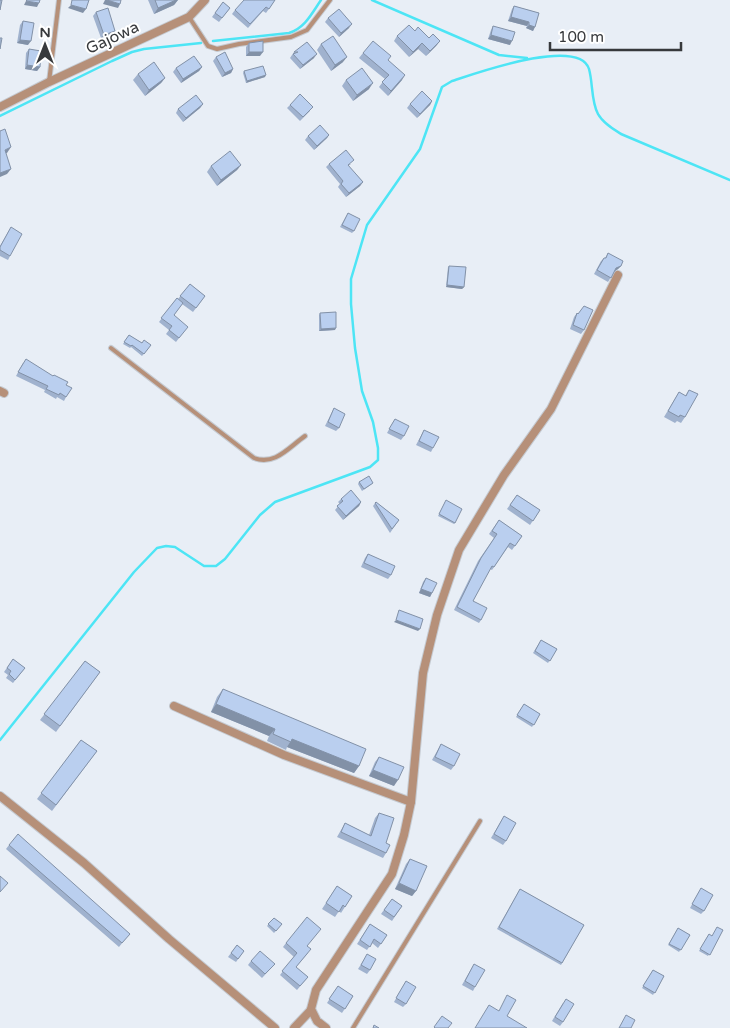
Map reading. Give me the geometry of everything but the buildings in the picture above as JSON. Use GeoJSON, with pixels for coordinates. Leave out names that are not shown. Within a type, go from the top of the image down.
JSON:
{"type":"FeatureCollection","features":[{"type":"Feature","properties":{"kind":"street","name":"Gajowa"},"geometry":{"type":"LineString","coordinates":[[0,107],[49,82],[189,17],[205,0]]}},
{"type":"Feature","properties":{"kind":"street"},"geometry":{"type":"LineString","coordinates":[[294,1028],[311,1010],[316,990],[392,874],[404,835],[411,802],[423,673],[437,615],[459,550],[504,475],[551,409],[618,275]]}},
{"type":"Feature","properties":{"kind":"street"},"geometry":{"type":"LineString","coordinates":[[174,706],[284,755],[411,802]]}},
{"type":"Feature","properties":{"kind":"street"},"geometry":{"type":"LineString","coordinates":[[0,796],[84,863],[168,939],[276,1028]]}},
{"type":"Feature","properties":{"kind":"street"},"geometry":{"type":"LineString","coordinates":[[311,1010],[317,1021],[326,1028]]}},
{"type":"Feature","properties":{"kind":"lane"},"geometry":{"type":"LineString","coordinates":[[49,82],[59,0]]}},
{"type":"Feature","properties":{"kind":"lane"},"geometry":{"type":"LineString","coordinates":[[189,17],[208,46],[217,49],[238,44],[291,37],[307,30],[330,0]]}},
{"type":"Feature","properties":{"kind":"lane"},"geometry":{"type":"LineString","coordinates":[[111,348],[254,458],[263,461],[273,460],[305,436]]}},
{"type":"Feature","properties":{"kind":"lane"},"geometry":{"type":"LineString","coordinates":[[353,1028],[480,821]]}},
{"type":"Feature","properties":{"kind":"waterway"},"geometry":{"type":"LineString","coordinates":[[213,41],[295,31],[304,24],[321,0]]}},
{"type":"Feature","properties":{"kind":"waterway"},"geometry":{"type":"LineString","coordinates":[[372,0],[499,55],[527,58]]}},
{"type":"Feature","properties":{"kind":"waterway"},"geometry":{"type":"LineString","coordinates":[[0,116],[132,52],[201,43]]}},
{"type":"Feature","properties":{"kind":"waterway"},"geometry":{"type":"LineString","coordinates":[[0,740],[134,572],[157,548],[175,547],[204,566],[216,566],[225,559],[260,515],[275,502],[370,467],[378,460],[378,448],[373,422],[362,391],[355,348],[351,279],[367,225],[420,149],[442,87],[464,77],[525,60],[547,56],[566,56],[581,60],[589,69],[596,109],[608,126],[621,134],[730,180]]}}]}
